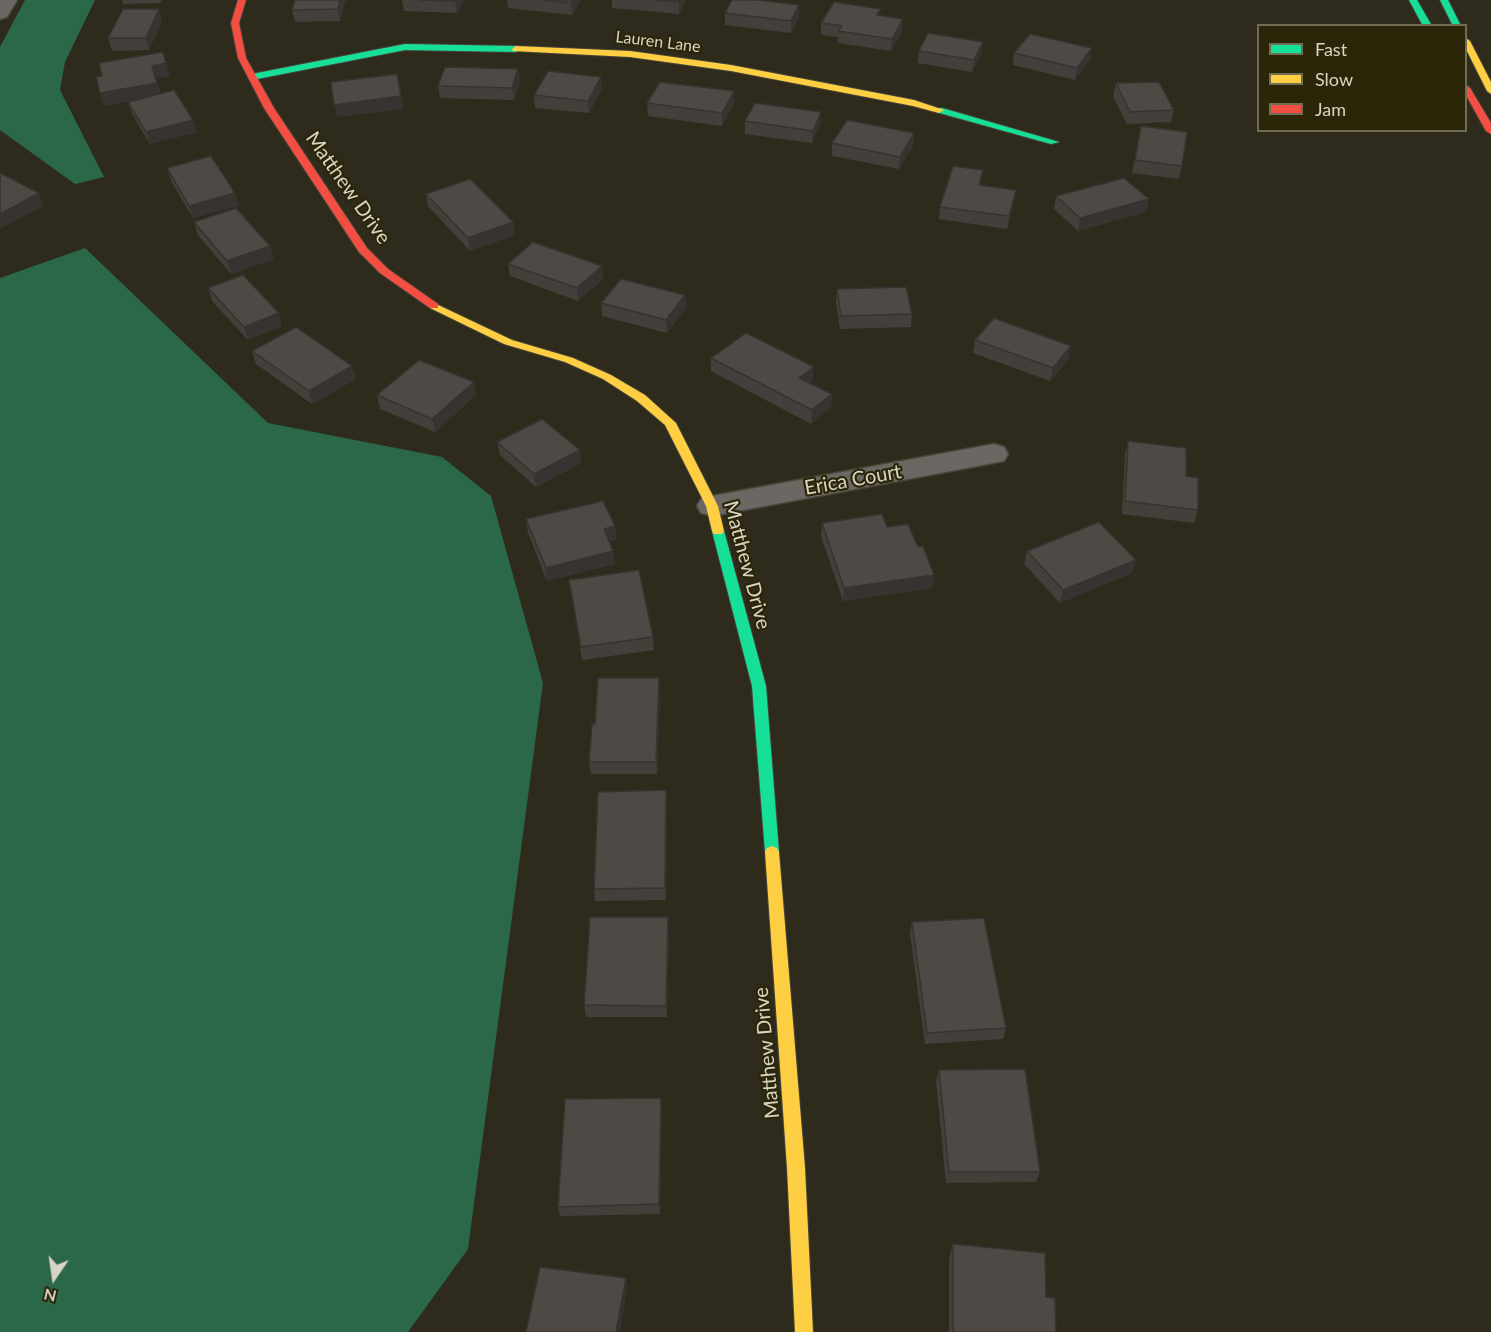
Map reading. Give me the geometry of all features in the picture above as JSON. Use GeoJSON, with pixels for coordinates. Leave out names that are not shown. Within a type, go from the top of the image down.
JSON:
{"type":"FeatureCollection","features":[{"type":"Feature","properties":{"kind":"main road","name":"Matthew Drive"},"geometry":{"type":"LineString","coordinates":[[242,0],[235,23],[242,58],[269,108],[333,203],[347,229],[384,271],[419,297],[471,326],[508,342],[569,360],[607,377],[641,398],[670,423],[712,506],[759,686],[796,1168],[804,1332]]}},
{"type":"Feature","properties":{"kind":"main road"},"geometry":{"type":"LineString","coordinates":[[1413,0],[1427,24]]}},
{"type":"Feature","properties":{"kind":"main road"},"geometry":{"type":"LineString","coordinates":[[1444,0],[1456,24]]}},
{"type":"Feature","properties":{"kind":"main road"},"geometry":{"type":"LineString","coordinates":[[1467,43],[1491,91]]}},
{"type":"Feature","properties":{"kind":"main road","name":"Lauren Lane"},"geometry":{"type":"LineString","coordinates":[[252,77],[405,47],[503,48],[630,54],[730,68],[914,103],[1054,142]]}},
{"type":"Feature","properties":{"kind":"main road"},"geometry":{"type":"LineString","coordinates":[[1467,90],[1491,131]]}},
{"type":"Feature","properties":{"kind":"street"},"geometry":{"type":"LineString","coordinates":[[0,13],[7,0]]}},
{"type":"Feature","properties":{"kind":"street","name":"Erica Court"},"geometry":{"type":"LineString","coordinates":[[712,506],[994,454]]}},
{"type":"Feature","properties":{"kind":"green space"},"geometry":{"type":"Polygon","coordinates":[[[25,0],[95,0],[65,62],[60,90],[104,177],[75,184],[0,130],[0,47],[25,0]]]}},
{"type":"Feature","properties":{"kind":"green space"},"geometry":{"type":"Polygon","coordinates":[[[85,248],[268,423],[442,457],[491,496],[543,683],[468,1249],[408,1332],[0,1332],[0,278],[85,248]]]}},
{"type":"Feature","properties":{"kind":"building"},"geometry":{"type":"Polygon","coordinates":[[[295,0],[340,0],[338,9],[292,10],[295,0]]]}},
{"type":"Feature","properties":{"kind":"building"},"geometry":{"type":"Polygon","coordinates":[[[544,0],[573,0],[571,3],[544,0]]]}},
{"type":"Feature","properties":{"kind":"building"},"geometry":{"type":"Polygon","coordinates":[[[655,0],[680,0],[679,2],[655,0]]]}},
{"type":"Feature","properties":{"kind":"building"},"geometry":{"type":"Polygon","coordinates":[[[732,0],[758,0],[799,5],[791,21],[725,13],[732,0]]]}},
{"type":"Feature","properties":{"kind":"building"},"geometry":{"type":"Polygon","coordinates":[[[834,2],[881,9],[877,15],[903,19],[892,39],[838,31],[842,26],[821,23],[834,2]]]}},
{"type":"Feature","properties":{"kind":"building"},"geometry":{"type":"Polygon","coordinates":[[[123,9],[159,9],[146,38],[108,38],[123,9]]]}},
{"type":"Feature","properties":{"kind":"building"},"geometry":{"type":"Polygon","coordinates":[[[928,33],[983,42],[974,60],[919,51],[928,33]]]}},
{"type":"Feature","properties":{"kind":"building"},"geometry":{"type":"Polygon","coordinates":[[[1030,34],[1092,48],[1077,68],[1014,53],[1030,34]]]}},
{"type":"Feature","properties":{"kind":"building"},"geometry":{"type":"Polygon","coordinates":[[[163,52],[166,63],[152,66],[157,83],[100,93],[96,77],[102,76],[99,63],[163,52]]]}},
{"type":"Feature","properties":{"kind":"building"},"geometry":{"type":"Polygon","coordinates":[[[445,67],[518,69],[512,88],[438,86],[445,67]]]}},
{"type":"Feature","properties":{"kind":"building"},"geometry":{"type":"Polygon","coordinates":[[[548,71],[601,77],[588,101],[534,95],[548,71]]]}},
{"type":"Feature","properties":{"kind":"building"},"geometry":{"type":"Polygon","coordinates":[[[397,74],[401,96],[334,105],[331,82],[397,74]]]}},
{"type":"Feature","properties":{"kind":"building"},"geometry":{"type":"Polygon","coordinates":[[[660,82],[734,91],[722,113],[647,103],[660,82]]]}},
{"type":"Feature","properties":{"kind":"building"},"geometry":{"type":"Polygon","coordinates":[[[1159,82],[1174,110],[1130,112],[1116,83],[1159,82]]]}},
{"type":"Feature","properties":{"kind":"building"},"geometry":{"type":"Polygon","coordinates":[[[174,90],[193,120],[146,132],[128,102],[174,90]]]}},
{"type":"Feature","properties":{"kind":"building"},"geometry":{"type":"Polygon","coordinates":[[[755,103],[821,112],[813,131],[745,121],[755,103]]]}},
{"type":"Feature","properties":{"kind":"building"},"geometry":{"type":"Polygon","coordinates":[[[847,120],[914,133],[900,157],[832,143],[847,120]]]}},
{"type":"Feature","properties":{"kind":"building"},"geometry":{"type":"Polygon","coordinates":[[[1141,126],[1187,132],[1182,166],[1135,160],[1141,126]]]}},
{"type":"Feature","properties":{"kind":"building"},"geometry":{"type":"Polygon","coordinates":[[[211,156],[235,193],[189,206],[167,168],[211,156]]]}},
{"type":"Feature","properties":{"kind":"building"},"geometry":{"type":"Polygon","coordinates":[[[953,166],[983,170],[979,185],[1016,190],[1009,216],[940,207],[953,166]]]}},
{"type":"Feature","properties":{"kind":"building"},"geometry":{"type":"Polygon","coordinates":[[[0,173],[39,193],[0,214],[0,173]]]}},
{"type":"Feature","properties":{"kind":"building"},"geometry":{"type":"Polygon","coordinates":[[[1124,178],[1149,199],[1080,218],[1056,196],[1124,178]]]}},
{"type":"Feature","properties":{"kind":"building"},"geometry":{"type":"Polygon","coordinates":[[[470,179],[513,222],[468,238],[426,194],[470,179]]]}},
{"type":"Feature","properties":{"kind":"building"},"geometry":{"type":"Polygon","coordinates":[[[236,208],[270,246],[227,261],[194,222],[236,208]]]}},
{"type":"Feature","properties":{"kind":"building"},"geometry":{"type":"Polygon","coordinates":[[[533,242],[602,266],[577,288],[508,264],[533,242]]]}},
{"type":"Feature","properties":{"kind":"building"},"geometry":{"type":"Polygon","coordinates":[[[243,275],[279,313],[244,327],[208,288],[243,275]]]}},
{"type":"Feature","properties":{"kind":"building"},"geometry":{"type":"Polygon","coordinates":[[[621,279],[685,295],[666,320],[601,303],[621,279]]]}},
{"type":"Feature","properties":{"kind":"building"},"geometry":{"type":"Polygon","coordinates":[[[906,287],[912,314],[841,316],[837,289],[906,287]]]}},
{"type":"Feature","properties":{"kind":"building"},"geometry":{"type":"Polygon","coordinates":[[[994,318],[1071,346],[1053,368],[975,340],[994,318]]]}},
{"type":"Feature","properties":{"kind":"building"},"geometry":{"type":"Polygon","coordinates":[[[296,327],[352,366],[309,391],[252,351],[296,327]]]}},
{"type":"Feature","properties":{"kind":"building"},"geometry":{"type":"Polygon","coordinates":[[[746,333],[814,367],[799,378],[832,394],[812,410],[711,358],[746,333]]]}},
{"type":"Feature","properties":{"kind":"building"},"geometry":{"type":"Polygon","coordinates":[[[419,360],[474,382],[432,419],[377,395],[419,360]]]}},
{"type":"Feature","properties":{"kind":"building"},"geometry":{"type":"Polygon","coordinates":[[[542,419],[580,450],[534,474],[497,442],[542,419]]]}},
{"type":"Feature","properties":{"kind":"building"},"geometry":{"type":"Polygon","coordinates":[[[1128,441],[1186,448],[1186,476],[1198,478],[1198,510],[1125,501],[1128,441]]]}},
{"type":"Feature","properties":{"kind":"building"},"geometry":{"type":"Polygon","coordinates":[[[603,501],[615,526],[604,529],[613,551],[546,568],[526,519],[603,501]]]}},
{"type":"Feature","properties":{"kind":"building"},"geometry":{"type":"Polygon","coordinates":[[[882,514],[887,527],[908,524],[918,547],[923,546],[934,575],[844,588],[822,523],[882,514]]]}},
{"type":"Feature","properties":{"kind":"building"},"geometry":{"type":"Polygon","coordinates":[[[1099,522],[1136,560],[1063,590],[1027,551],[1099,522]]]}},
{"type":"Feature","properties":{"kind":"building"},"geometry":{"type":"Polygon","coordinates":[[[639,570],[653,637],[581,647],[569,580],[639,570]]]}},
{"type":"Feature","properties":{"kind":"building"},"geometry":{"type":"Polygon","coordinates":[[[598,678],[659,678],[656,762],[589,762],[592,724],[595,724],[598,678]]]}},
{"type":"Feature","properties":{"kind":"building"},"geometry":{"type":"Polygon","coordinates":[[[666,790],[665,888],[594,889],[598,792],[666,790]]]}},
{"type":"Feature","properties":{"kind":"building"},"geometry":{"type":"Polygon","coordinates":[[[590,917],[668,917],[666,1006],[584,1005],[590,917]]]}},
{"type":"Feature","properties":{"kind":"building"},"geometry":{"type":"Polygon","coordinates":[[[984,918],[1006,1028],[927,1033],[912,922],[984,918]]]}},
{"type":"Feature","properties":{"kind":"building"},"geometry":{"type":"Polygon","coordinates":[[[1025,1069],[1040,1172],[949,1172],[939,1070],[1025,1069]]]}},
{"type":"Feature","properties":{"kind":"building"},"geometry":{"type":"Polygon","coordinates":[[[661,1098],[659,1204],[558,1207],[565,1099],[661,1098]]]}},
{"type":"Feature","properties":{"kind":"building"},"geometry":{"type":"Polygon","coordinates":[[[953,1244],[1045,1253],[1046,1297],[1055,1298],[1056,1332],[953,1332],[953,1244]]]}},
{"type":"Feature","properties":{"kind":"building"},"geometry":{"type":"Polygon","coordinates":[[[540,1267],[626,1278],[616,1332],[526,1332],[540,1267]]]}},
{"type":"Feature","properties":{"kind":"traffic: fast"},"geometry":{"type":"LineString","coordinates":[[1413,0],[1427,24]]}},
{"type":"Feature","properties":{"kind":"traffic: fast"},"geometry":{"type":"LineString","coordinates":[[1444,0],[1456,24]]}},
{"type":"Feature","properties":{"kind":"traffic: fast"},"geometry":{"type":"LineString","coordinates":[[252,77],[405,47],[516,49]]}},
{"type":"Feature","properties":{"kind":"traffic: fast"},"geometry":{"type":"LineString","coordinates":[[939,110],[1054,142]]}},
{"type":"Feature","properties":{"kind":"traffic: fast"},"geometry":{"type":"LineString","coordinates":[[718,531],[759,686],[772,852]]}},
{"type":"Feature","properties":{"kind":"traffic: slow"},"geometry":{"type":"LineString","coordinates":[[1467,43],[1491,91]]}},
{"type":"Feature","properties":{"kind":"traffic: slow"},"geometry":{"type":"LineString","coordinates":[[516,49],[630,54],[731,68],[914,103],[939,110]]}},
{"type":"Feature","properties":{"kind":"traffic: slow"},"geometry":{"type":"LineString","coordinates":[[434,306],[508,342],[569,360],[607,377],[641,398],[670,423],[712,506],[718,531]]}},
{"type":"Feature","properties":{"kind":"traffic: slow"},"geometry":{"type":"LineString","coordinates":[[772,852],[796,1168],[804,1332]]}},
{"type":"Feature","properties":{"kind":"traffic: jam"},"geometry":{"type":"LineString","coordinates":[[242,0],[235,23],[242,58],[269,108],[363,250],[384,271],[434,306]]}},
{"type":"Feature","properties":{"kind":"traffic: jam"},"geometry":{"type":"LineString","coordinates":[[1467,90],[1491,131]]}}]}
